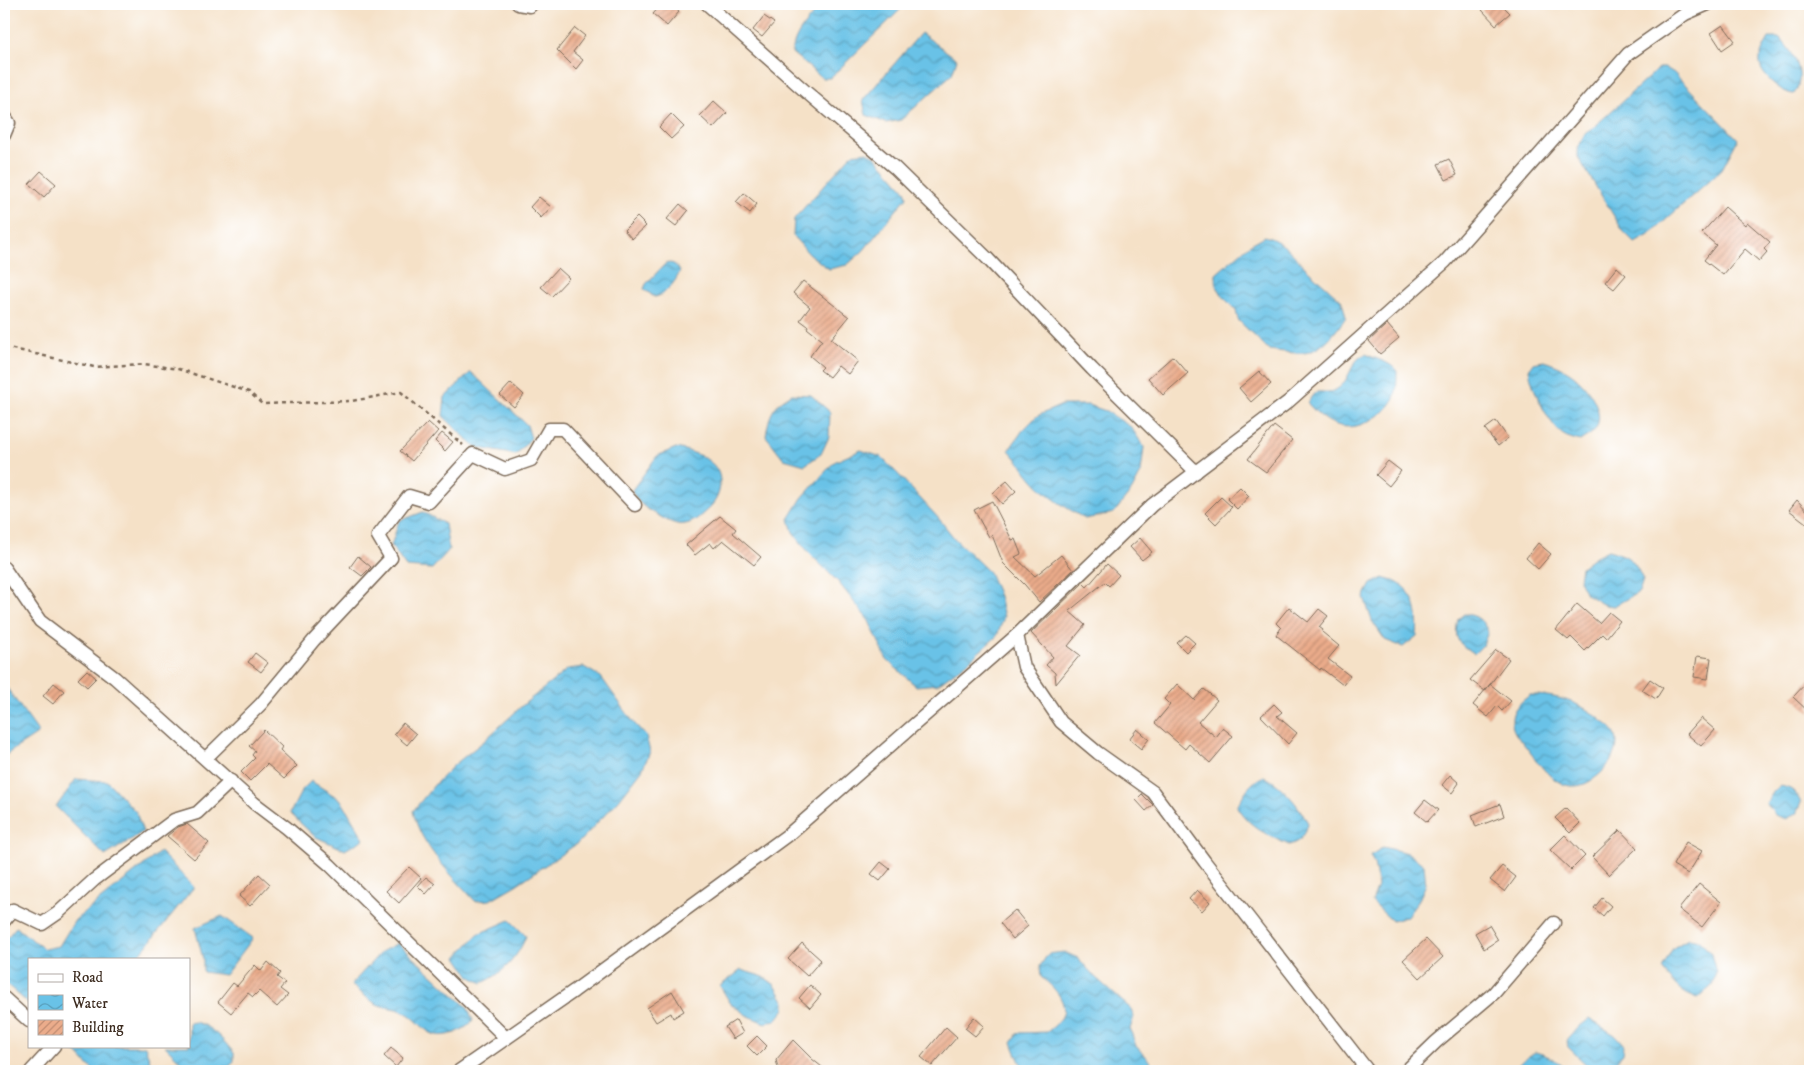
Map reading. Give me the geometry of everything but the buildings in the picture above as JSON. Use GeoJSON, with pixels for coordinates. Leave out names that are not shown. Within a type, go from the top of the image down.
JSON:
{"type":"FeatureCollection","features":[{"type":"Feature","properties":{"kind":"street"},"geometry":{"type":"LineString","coordinates":[[518,4],[530,6],[532,4]]}},
{"type":"Feature","properties":{"kind":"street"},"geometry":{"type":"LineString","coordinates":[[707,4],[895,168],[1196,472]]}},
{"type":"Feature","properties":{"kind":"street"},"geometry":{"type":"LineString","coordinates":[[459,1071],[574,991],[789,834],[1017,635],[1152,505],[1288,402],[1445,262],[1628,54],[1685,14],[1708,4]]}},
{"type":"Feature","properties":{"kind":"street"},"geometry":{"type":"LineString","coordinates":[[4,115],[9,123],[4,135]]}},
{"type":"Feature","properties":{"kind":"street"},"geometry":{"type":"LineString","coordinates":[[206,758],[261,704],[314,640],[390,558],[378,536],[409,496],[429,502],[472,454],[505,469],[531,460],[548,429],[563,430],[635,504]]}},
{"type":"Feature","properties":{"kind":"street"},"geometry":{"type":"LineString","coordinates":[[4,568],[40,621],[115,678],[254,803],[330,865],[506,1038]]}},
{"type":"Feature","properties":{"kind":"street"},"geometry":{"type":"LineString","coordinates":[[1017,635],[1024,667],[1061,722],[1098,753],[1153,792],[1204,862],[1368,1071]]}},
{"type":"Feature","properties":{"kind":"street"},"geometry":{"type":"LineString","coordinates":[[4,922],[13,910],[42,924],[58,913],[94,880],[167,825],[174,820],[197,813],[231,781]]}},
{"type":"Feature","properties":{"kind":"street"},"geometry":{"type":"LineString","coordinates":[[1406,1071],[1436,1042],[1494,994],[1554,923]]}},
{"type":"Feature","properties":{"kind":"street"},"geometry":{"type":"LineString","coordinates":[[4,998],[28,1020]]}},
{"type":"Feature","properties":{"kind":"street"},"geometry":{"type":"LineString","coordinates":[[31,1071],[52,1048]]}},
{"type":"Feature","properties":{"kind":"path"},"geometry":{"type":"LineString","coordinates":[[4,347],[94,366],[144,364],[178,369],[250,392],[262,404],[352,401],[401,392],[472,454]]}},
{"type":"Feature","properties":{"kind":"water"},"geometry":{"type":"Polygon","coordinates":[[[752,4],[773,4],[763,14],[752,4]]]}},
{"type":"Feature","properties":{"kind":"water"},"geometry":{"type":"Polygon","coordinates":[[[823,4],[904,4],[830,78],[822,78],[792,53],[799,32],[823,4]]]}},
{"type":"Feature","properties":{"kind":"water"},"geometry":{"type":"Polygon","coordinates":[[[921,33],[957,59],[952,74],[901,120],[886,123],[866,115],[863,100],[921,33]]]}},
{"type":"Feature","properties":{"kind":"water"},"geometry":{"type":"Polygon","coordinates":[[[1769,38],[1780,38],[1794,57],[1799,72],[1799,79],[1798,87],[1794,94],[1774,84],[1761,68],[1760,56],[1769,38]]]}},
{"type":"Feature","properties":{"kind":"water"},"geometry":{"type":"Polygon","coordinates":[[[1659,68],[1666,68],[1674,73],[1738,139],[1722,169],[1649,235],[1635,243],[1623,231],[1578,157],[1578,146],[1585,135],[1659,68]]]}},
{"type":"Feature","properties":{"kind":"water"},"geometry":{"type":"Polygon","coordinates":[[[867,152],[874,155],[905,190],[907,197],[863,251],[847,265],[829,269],[809,254],[793,236],[794,219],[852,154],[867,152]]]}},
{"type":"Feature","properties":{"kind":"water"},"geometry":{"type":"Polygon","coordinates":[[[1265,236],[1273,239],[1290,251],[1342,301],[1346,317],[1335,332],[1315,350],[1295,353],[1269,350],[1238,320],[1236,310],[1225,299],[1216,285],[1216,274],[1249,245],[1265,236]]]}},
{"type":"Feature","properties":{"kind":"water"},"geometry":{"type":"Polygon","coordinates":[[[665,264],[674,264],[680,271],[666,291],[654,297],[644,289],[646,284],[665,264]]]}},
{"type":"Feature","properties":{"kind":"water"},"geometry":{"type":"Polygon","coordinates":[[[1366,354],[1387,363],[1397,371],[1396,390],[1393,401],[1383,412],[1366,423],[1348,427],[1332,423],[1308,404],[1316,393],[1329,392],[1339,388],[1356,361],[1366,354]]]}},
{"type":"Feature","properties":{"kind":"water"},"geometry":{"type":"Polygon","coordinates":[[[1544,361],[1569,372],[1582,383],[1593,399],[1599,416],[1598,425],[1593,432],[1580,441],[1564,435],[1557,429],[1551,422],[1537,395],[1529,369],[1533,363],[1544,361]]]}},
{"type":"Feature","properties":{"kind":"water"},"geometry":{"type":"Polygon","coordinates":[[[471,372],[527,425],[531,438],[516,455],[475,447],[443,416],[445,397],[471,372]]]}},
{"type":"Feature","properties":{"kind":"water"},"geometry":{"type":"Polygon","coordinates":[[[792,394],[811,395],[830,412],[829,437],[821,454],[805,465],[784,459],[766,436],[776,407],[792,394]]]}},
{"type":"Feature","properties":{"kind":"water"},"geometry":{"type":"Polygon","coordinates":[[[1062,405],[1088,405],[1106,411],[1131,427],[1144,447],[1141,473],[1132,490],[1114,513],[1085,519],[1045,492],[1009,450],[1023,430],[1037,416],[1062,405]]]}},
{"type":"Feature","properties":{"kind":"water"},"geometry":{"type":"Polygon","coordinates":[[[676,448],[705,458],[716,468],[720,483],[718,495],[710,507],[697,519],[685,524],[677,524],[662,518],[641,504],[632,490],[657,456],[676,448]]]}},
{"type":"Feature","properties":{"kind":"water"},"geometry":{"type":"Polygon","coordinates":[[[861,450],[881,457],[898,474],[955,539],[989,572],[999,596],[1004,617],[997,636],[969,661],[938,684],[916,686],[887,660],[869,621],[839,583],[809,553],[793,532],[789,519],[802,498],[834,462],[861,450]]]}},
{"type":"Feature","properties":{"kind":"water"},"geometry":{"type":"Polygon","coordinates":[[[423,512],[445,524],[449,550],[432,569],[406,567],[391,546],[399,521],[423,512]]]}},
{"type":"Feature","properties":{"kind":"water"},"geometry":{"type":"Polygon","coordinates":[[[1608,550],[1621,554],[1634,563],[1643,580],[1639,592],[1614,606],[1604,605],[1586,594],[1579,580],[1581,567],[1594,557],[1608,550]]]}},
{"type":"Feature","properties":{"kind":"water"},"geometry":{"type":"Polygon","coordinates":[[[1383,578],[1396,582],[1404,588],[1409,593],[1415,606],[1418,621],[1417,636],[1403,647],[1385,640],[1372,621],[1364,597],[1371,584],[1383,578]]]}},
{"type":"Feature","properties":{"kind":"water"},"geometry":{"type":"Polygon","coordinates":[[[1464,614],[1479,619],[1488,632],[1483,645],[1474,654],[1460,643],[1456,632],[1458,619],[1464,614]]]}},
{"type":"Feature","properties":{"kind":"water"},"geometry":{"type":"Polygon","coordinates":[[[584,667],[601,677],[634,723],[646,736],[650,752],[642,770],[619,800],[578,843],[516,885],[490,900],[475,901],[430,848],[422,836],[413,811],[435,784],[454,765],[484,741],[524,704],[568,669],[584,667]]]}},
{"type":"Feature","properties":{"kind":"water"},"geometry":{"type":"Polygon","coordinates":[[[4,684],[39,733],[4,756],[4,684]]]}},
{"type":"Feature","properties":{"kind":"water"},"geometry":{"type":"Polygon","coordinates":[[[1530,695],[1549,696],[1576,704],[1612,728],[1617,743],[1615,754],[1602,772],[1579,786],[1569,786],[1559,782],[1542,768],[1517,736],[1512,726],[1513,713],[1520,703],[1530,695]]]}},
{"type":"Feature","properties":{"kind":"water"},"geometry":{"type":"Polygon","coordinates":[[[1264,776],[1289,796],[1300,809],[1308,823],[1302,837],[1289,845],[1253,825],[1237,807],[1254,782],[1264,776]]]}},
{"type":"Feature","properties":{"kind":"water"},"geometry":{"type":"Polygon","coordinates":[[[76,779],[107,781],[136,812],[143,832],[105,856],[56,807],[76,779]]]}},
{"type":"Feature","properties":{"kind":"water"},"geometry":{"type":"Polygon","coordinates":[[[311,781],[341,800],[364,839],[345,850],[314,836],[290,813],[302,790],[311,781]]]}},
{"type":"Feature","properties":{"kind":"water"},"geometry":{"type":"Polygon","coordinates":[[[1780,786],[1793,791],[1801,803],[1796,814],[1786,819],[1775,815],[1766,803],[1780,786]]]}},
{"type":"Feature","properties":{"kind":"water"},"geometry":{"type":"Polygon","coordinates":[[[1383,847],[1408,853],[1424,865],[1426,884],[1418,902],[1406,917],[1392,921],[1372,902],[1378,886],[1374,863],[1370,856],[1383,847]]]}},
{"type":"Feature","properties":{"kind":"water"},"geometry":{"type":"Polygon","coordinates":[[[160,852],[194,887],[137,958],[28,958],[28,1003],[4,982],[4,941],[16,927],[44,949],[59,946],[75,920],[160,852]]]}},
{"type":"Feature","properties":{"kind":"water"},"geometry":{"type":"Polygon","coordinates":[[[222,916],[253,938],[225,975],[203,972],[203,959],[195,928],[222,916]]]}},
{"type":"Feature","properties":{"kind":"water"},"geometry":{"type":"Polygon","coordinates":[[[510,920],[526,936],[523,943],[514,958],[503,970],[482,983],[470,976],[457,957],[478,934],[510,920]]]}},
{"type":"Feature","properties":{"kind":"water"},"geometry":{"type":"Polygon","coordinates":[[[1688,939],[1700,941],[1711,954],[1716,972],[1712,986],[1698,998],[1682,991],[1662,969],[1673,948],[1688,939]]]}},
{"type":"Feature","properties":{"kind":"water"},"geometry":{"type":"Polygon","coordinates":[[[398,943],[467,1007],[473,1020],[467,1026],[455,1033],[445,1035],[430,1033],[409,1015],[375,1003],[351,985],[381,952],[398,943]]]}},
{"type":"Feature","properties":{"kind":"water"},"geometry":{"type":"Polygon","coordinates":[[[1064,952],[1078,958],[1095,977],[1131,1009],[1134,1017],[1130,1029],[1136,1046],[1152,1064],[1153,1071],[1026,1071],[1012,1042],[1018,1033],[1047,1032],[1062,1017],[1063,1003],[1053,988],[1041,977],[1040,966],[1048,954],[1064,952]]]}},
{"type":"Feature","properties":{"kind":"water"},"geometry":{"type":"Polygon","coordinates":[[[741,970],[764,977],[775,985],[785,1002],[785,1009],[776,1020],[765,1023],[748,1016],[731,1004],[720,986],[741,970]]]}},
{"type":"Feature","properties":{"kind":"water"},"geometry":{"type":"Polygon","coordinates":[[[1589,1019],[1615,1035],[1624,1045],[1623,1054],[1607,1071],[1593,1071],[1568,1047],[1567,1041],[1589,1019]]]}},
{"type":"Feature","properties":{"kind":"water"},"geometry":{"type":"Polygon","coordinates":[[[195,1022],[212,1030],[234,1053],[234,1061],[225,1071],[191,1071],[167,1048],[190,1048],[190,1023],[195,1022]]]}},
{"type":"Feature","properties":{"kind":"water"},"geometry":{"type":"Polygon","coordinates":[[[72,1048],[146,1048],[151,1064],[140,1071],[94,1071],[72,1048]]]}},
{"type":"Feature","properties":{"kind":"water"},"geometry":{"type":"Polygon","coordinates":[[[1535,1052],[1553,1059],[1567,1071],[1512,1071],[1535,1052]]]}}]}
